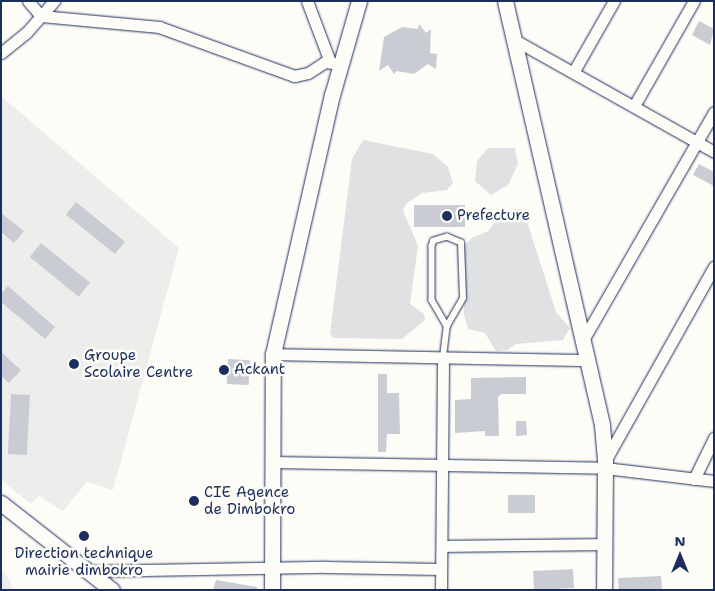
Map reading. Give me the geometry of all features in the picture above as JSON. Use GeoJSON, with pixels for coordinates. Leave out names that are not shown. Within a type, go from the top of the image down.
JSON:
{"type":"FeatureCollection","features":[{"type":"Feature","properties":{"kind":"main road"},"geometry":{"type":"LineString","coordinates":[[272,590],[273,354],[335,63],[359,1]]}},
{"type":"Feature","properties":{"kind":"main road"},"geometry":{"type":"LineString","coordinates":[[505,1],[602,426],[605,465],[604,590]]}},
{"type":"Feature","properties":{"kind":"main road"},"geometry":{"type":"LineString","coordinates":[[1,504],[112,590]]}},
{"type":"Feature","properties":{"kind":"street"},"geometry":{"type":"LineString","coordinates":[[28,1],[41,16],[159,27],[294,76],[335,63],[307,1]]}},
{"type":"Feature","properties":{"kind":"street"},"geometry":{"type":"LineString","coordinates":[[1,53],[41,16],[54,1]]}},
{"type":"Feature","properties":{"kind":"street"},"geometry":{"type":"LineString","coordinates":[[574,71],[614,1]]}},
{"type":"Feature","properties":{"kind":"street"},"geometry":{"type":"LineString","coordinates":[[634,106],[694,1]]}},
{"type":"Feature","properties":{"kind":"street"},"geometry":{"type":"LineString","coordinates":[[513,39],[574,71],[714,152]]}},
{"type":"Feature","properties":{"kind":"street"},"geometry":{"type":"LineString","coordinates":[[583,340],[714,112]]}},
{"type":"Feature","properties":{"kind":"street"},"geometry":{"type":"LineString","coordinates":[[605,465],[714,267]]}},
{"type":"Feature","properties":{"kind":"street"},"geometry":{"type":"LineString","coordinates":[[273,354],[587,360]]}},
{"type":"Feature","properties":{"kind":"street"},"geometry":{"type":"LineString","coordinates":[[441,590],[443,546],[443,358]]}},
{"type":"Feature","properties":{"kind":"street"},"geometry":{"type":"LineString","coordinates":[[694,479],[714,438]]}},
{"type":"Feature","properties":{"kind":"street"},"geometry":{"type":"LineString","coordinates":[[272,462],[605,465],[714,481]]}},
{"type":"Feature","properties":{"kind":"street"},"geometry":{"type":"LineString","coordinates":[[443,546],[604,544]]}},
{"type":"Feature","properties":{"kind":"street"},"geometry":{"type":"LineString","coordinates":[[89,572],[273,568],[441,569]]}},
{"type":"Feature","properties":{"kind":"lane"},"geometry":{"type":"LineString","coordinates":[[443,358],[447,326],[463,298],[461,243],[459,239],[447,237],[434,241],[432,246],[432,300],[447,326]]}},
{"type":"Feature","properties":{"kind":"shaded area","name":"Groupe Scolaire Centre"},"geometry":{"type":"Polygon","coordinates":[[[1,96],[179,248],[113,490],[87,482],[63,511],[39,496],[31,504],[1,480],[1,96]]]}},
{"type":"Feature","properties":{"kind":"shaded area"},"geometry":{"type":"Polygon","coordinates":[[[363,140],[433,154],[448,167],[453,183],[447,190],[422,193],[406,204],[403,210],[418,246],[410,304],[424,314],[425,320],[402,339],[333,338],[330,333],[352,159],[363,140]]]}},
{"type":"Feature","properties":{"kind":"shaded area"},"geometry":{"type":"Polygon","coordinates":[[[488,148],[515,148],[518,164],[508,185],[491,195],[475,181],[477,161],[488,148]]]}},
{"type":"Feature","properties":{"kind":"shaded area"},"geometry":{"type":"Polygon","coordinates":[[[514,209],[523,209],[556,312],[570,328],[563,340],[516,344],[507,350],[496,351],[485,333],[468,329],[464,315],[464,246],[472,238],[488,231],[500,215],[514,209]]]}},
{"type":"Feature","properties":{"kind":"shaded area"},"geometry":{"type":"Polygon","coordinates":[[[1,569],[7,576],[14,590],[1,590],[1,569]]]}},
{"type":"Feature","properties":{"kind":"building"},"geometry":{"type":"Polygon","coordinates":[[[699,21],[714,29],[710,45],[692,35],[699,21]]]}},
{"type":"Feature","properties":{"kind":"building"},"geometry":{"type":"Polygon","coordinates":[[[419,24],[426,33],[431,29],[430,53],[437,54],[436,69],[428,64],[414,74],[397,71],[394,74],[388,65],[379,71],[384,37],[402,27],[418,29],[419,24]]]}},
{"type":"Feature","properties":{"kind":"building"},"geometry":{"type":"Polygon","coordinates":[[[699,164],[714,172],[714,186],[693,175],[699,164]]]}},
{"type":"Feature","properties":{"kind":"building"},"geometry":{"type":"Polygon","coordinates":[[[76,202],[125,242],[115,254],[66,214],[76,202]]]}},
{"type":"Feature","properties":{"kind":"building"},"geometry":{"type":"Polygon","coordinates":[[[414,205],[465,205],[465,227],[414,227],[414,205]]]}},
{"type":"Feature","properties":{"kind":"building"},"geometry":{"type":"Polygon","coordinates":[[[1,213],[24,231],[14,243],[1,232],[1,213]]]}},
{"type":"Feature","properties":{"kind":"building"},"geometry":{"type":"Polygon","coordinates":[[[41,243],[90,283],[79,297],[30,257],[41,243]]]}},
{"type":"Feature","properties":{"kind":"building"},"geometry":{"type":"Polygon","coordinates":[[[8,286],[55,327],[45,339],[1,302],[1,294],[8,286]]]}},
{"type":"Feature","properties":{"kind":"building"},"geometry":{"type":"Polygon","coordinates":[[[1,352],[21,370],[9,383],[1,376],[1,352]]]}},
{"type":"Feature","properties":{"kind":"building"},"geometry":{"type":"Polygon","coordinates":[[[228,359],[250,360],[249,385],[227,384],[228,359]]]}},
{"type":"Feature","properties":{"kind":"building"},"geometry":{"type":"Polygon","coordinates":[[[378,374],[387,374],[387,393],[399,393],[400,434],[387,434],[386,452],[378,452],[378,374]]]}},
{"type":"Feature","properties":{"kind":"building"},"geometry":{"type":"Polygon","coordinates":[[[526,377],[526,394],[501,394],[498,397],[499,436],[485,436],[485,431],[455,433],[455,400],[471,399],[471,378],[526,377]]]}},
{"type":"Feature","properties":{"kind":"building"},"geometry":{"type":"Polygon","coordinates":[[[11,394],[30,395],[27,455],[8,454],[11,394]]]}},
{"type":"Feature","properties":{"kind":"building"},"geometry":{"type":"Polygon","coordinates":[[[516,421],[526,421],[527,435],[516,436],[516,421]]]}},
{"type":"Feature","properties":{"kind":"building"},"geometry":{"type":"Polygon","coordinates":[[[508,495],[535,495],[535,513],[508,513],[508,495]]]}},
{"type":"Feature","properties":{"kind":"building"},"geometry":{"type":"Polygon","coordinates":[[[573,569],[574,588],[534,590],[533,571],[573,569]]]}},
{"type":"Feature","properties":{"kind":"building"},"geometry":{"type":"Polygon","coordinates":[[[661,576],[662,590],[619,590],[618,578],[661,576]]]}},
{"type":"Feature","properties":{"kind":"building"},"geometry":{"type":"Polygon","coordinates":[[[216,580],[257,587],[257,590],[213,590],[216,580]]]}},
{"type":"Feature","properties":{"kind":"place","name":"Prefecture"},"geometry":{"type":"Point","coordinates":[447,216]}},
{"type":"Feature","properties":{"kind":"place","name":"Groupe Scolaire Centre"},"geometry":{"type":"Point","coordinates":[74,364]}},
{"type":"Feature","properties":{"kind":"place","name":"Ackant"},"geometry":{"type":"Point","coordinates":[224,370]}},
{"type":"Feature","properties":{"kind":"place","name":"CIE Agence de Dimbokro"},"geometry":{"type":"Point","coordinates":[194,501]}},
{"type":"Feature","properties":{"kind":"place","name":"Direction technique mairie dimbokro"},"geometry":{"type":"Point","coordinates":[84,536]}}]}
